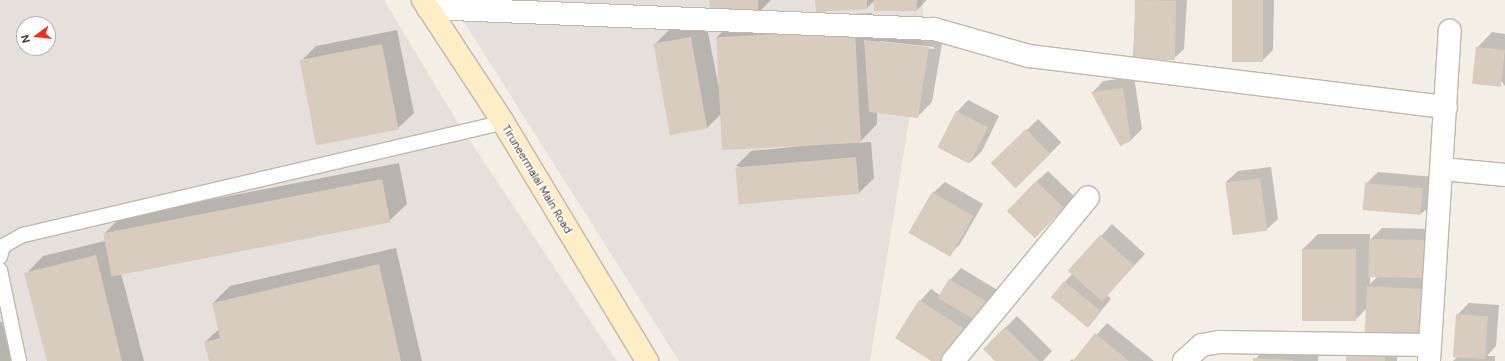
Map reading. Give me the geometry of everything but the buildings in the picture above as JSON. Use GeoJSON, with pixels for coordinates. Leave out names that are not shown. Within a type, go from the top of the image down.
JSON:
{"type":"FeatureCollection","features":[{"type":"Feature","properties":{"kind":"main road","name":"Tiruneermalai Main Road"},"geometry":{"type":"LineString","coordinates":[[426,4],[503,122],[647,361]]}},
{"type":"Feature","properties":{"kind":"street"},"geometry":{"type":"LineString","coordinates":[[426,4],[934,29],[1029,56],[1446,107]]}},
{"type":"Feature","properties":{"kind":"street"},"geometry":{"type":"LineString","coordinates":[[1184,361],[1202,345],[1219,342],[1428,353],[1443,170],[1450,31]]}},
{"type":"Feature","properties":{"kind":"street"},"geometry":{"type":"LineString","coordinates":[[1443,170],[1505,175]]}},
{"type":"Feature","properties":{"kind":"street"},"geometry":{"type":"LineString","coordinates":[[953,361],[1088,197]]}},
{"type":"Feature","properties":{"kind":"lane"},"geometry":{"type":"LineString","coordinates":[[0,257],[3,246],[23,235],[503,122]]}},
{"type":"Feature","properties":{"kind":"lane"},"geometry":{"type":"LineString","coordinates":[[0,270],[19,361]]}},
{"type":"Feature","properties":{"kind":"shaded area"},"geometry":{"type":"Polygon","coordinates":[[[0,0],[384,0],[458,123],[617,361],[0,361],[0,0]]]}},
{"type":"Feature","properties":{"kind":"shaded area"},"geometry":{"type":"Polygon","coordinates":[[[450,0],[922,0],[924,28],[870,361],[679,361],[450,0]]]}}]}
